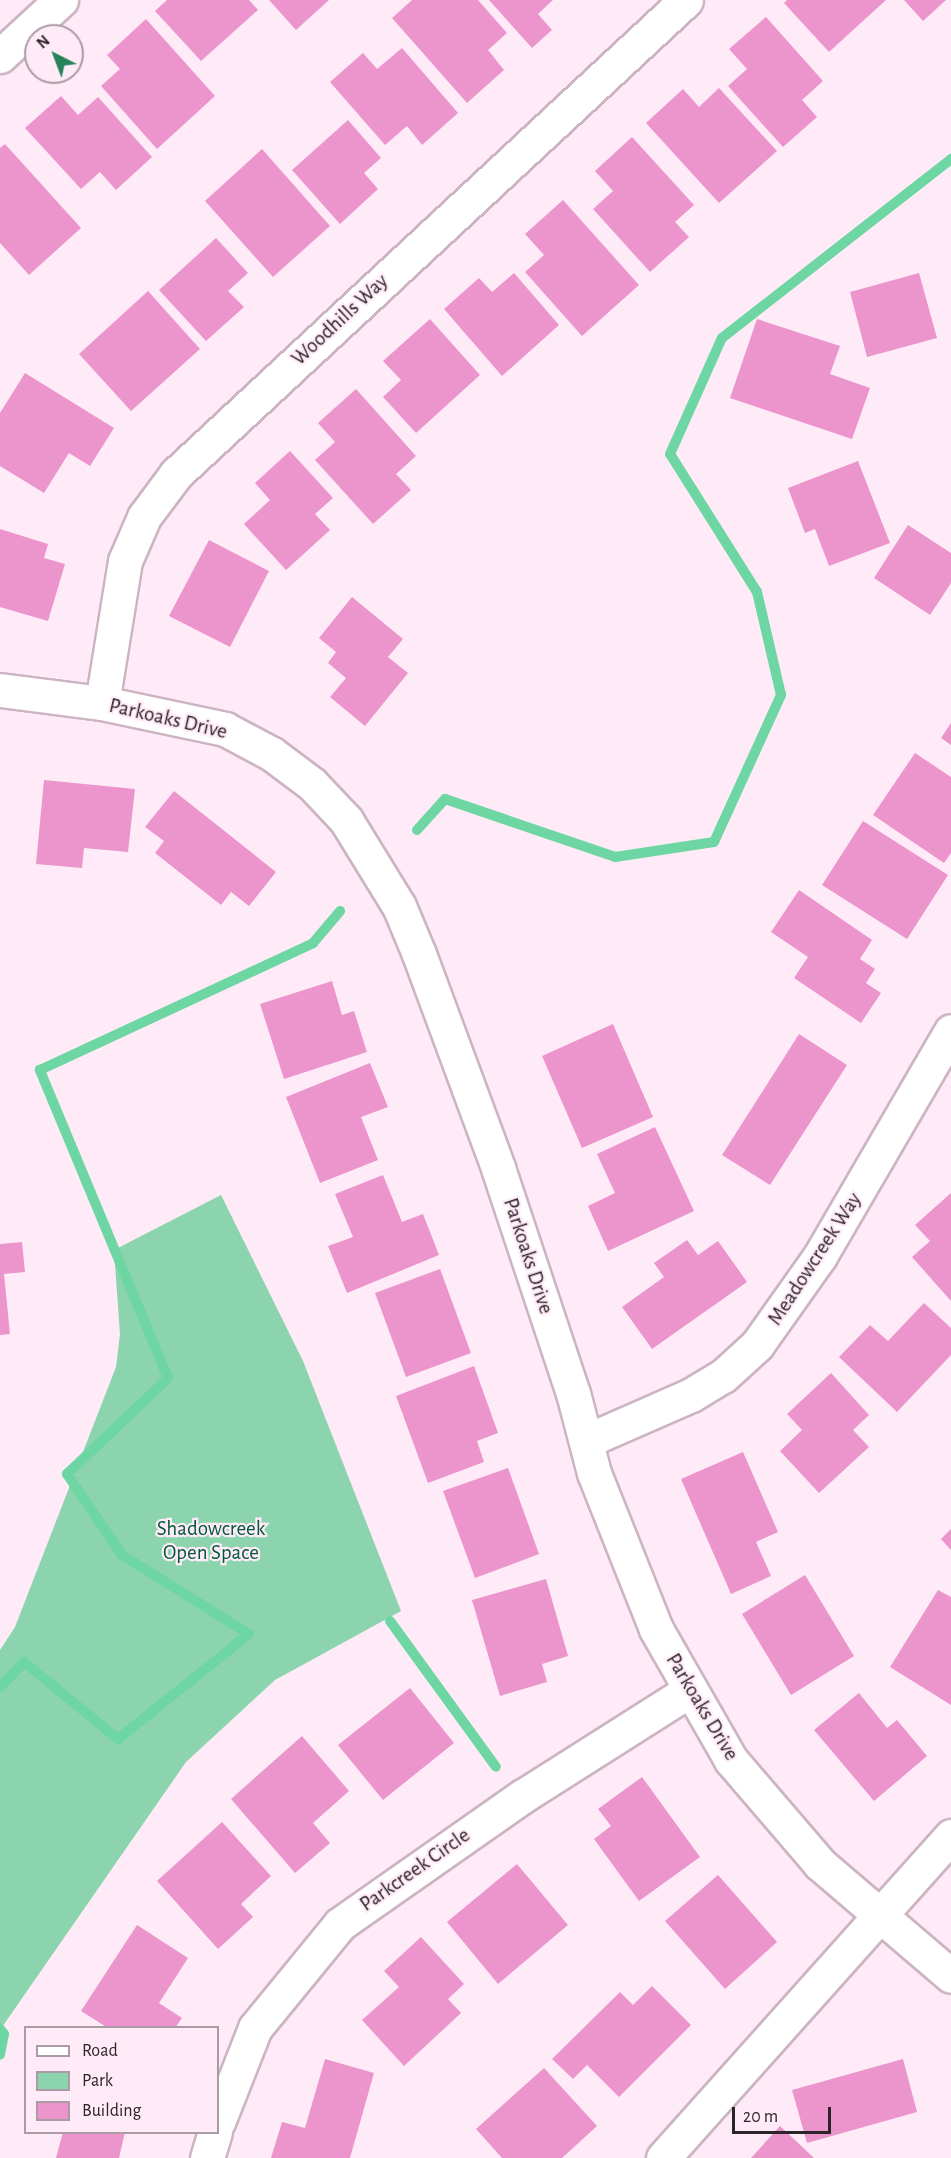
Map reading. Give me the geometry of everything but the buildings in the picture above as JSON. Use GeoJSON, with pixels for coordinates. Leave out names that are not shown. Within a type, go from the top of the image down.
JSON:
{"type":"FeatureCollection","features":[{"type":"Feature","properties":{"kind":"street"},"geometry":{"type":"LineString","coordinates":[[0,56],[61,0]]}},
{"type":"Feature","properties":{"kind":"street","name":"Woodhills Way"},"geometry":{"type":"LineString","coordinates":[[102,703],[124,561],[144,517],[176,474],[686,0]]}},
{"type":"Feature","properties":{"kind":"street","name":"Parkoaks Drive"},"geometry":{"type":"LineString","coordinates":[[0,690],[102,703],[225,729],[272,754],[312,784],[346,820],[370,855],[399,906],[428,976],[498,1168],[586,1441],[656,1629],[738,1768],[820,1864],[951,1976]]}},
{"type":"Feature","properties":{"kind":"street","name":"Meadowcreek Way"},"geometry":{"type":"LineString","coordinates":[[586,1441],[691,1395],[723,1376],[757,1345],[820,1256],[951,1031]]}},
{"type":"Feature","properties":{"kind":"street","name":"Parkcreek Circle"},"geometry":{"type":"LineString","coordinates":[[219,2119],[255,2028],[340,1924],[523,1796],[690,1690]]}},
{"type":"Feature","properties":{"kind":"street"},"geometry":{"type":"LineString","coordinates":[[663,2158],[951,1836]]}},
{"type":"Feature","properties":{"kind":"street"},"geometry":{"type":"LineString","coordinates":[[207,2158],[215,2134]]}},
{"type":"Feature","properties":{"kind":"green space","name":"Shadowcreek Open Space"},"geometry":{"type":"Polygon","coordinates":[[[221,1195],[303,1361],[401,1611],[275,1680],[186,1762],[0,2030],[0,1650],[15,1627],[116,1367],[120,1334],[114,1250],[221,1195]]]}},
{"type":"Feature","properties":{"kind":"waterway"},"geometry":{"type":"LineString","coordinates":[[417,830],[445,799],[615,857],[714,842],[781,695],[757,592],[670,454],[722,338],[951,159]]}},
{"type":"Feature","properties":{"kind":"waterway"},"geometry":{"type":"LineString","coordinates":[[0,1687],[24,1662],[118,1739],[249,1634],[122,1555],[67,1474],[168,1378],[40,1070],[313,943],[340,911]]}},
{"type":"Feature","properties":{"kind":"waterway"},"geometry":{"type":"LineString","coordinates":[[390,1621],[496,1767]]}},
{"type":"Feature","properties":{"kind":"waterway"},"geometry":{"type":"LineString","coordinates":[[0,2029],[4,2034],[0,2055]]}}]}
